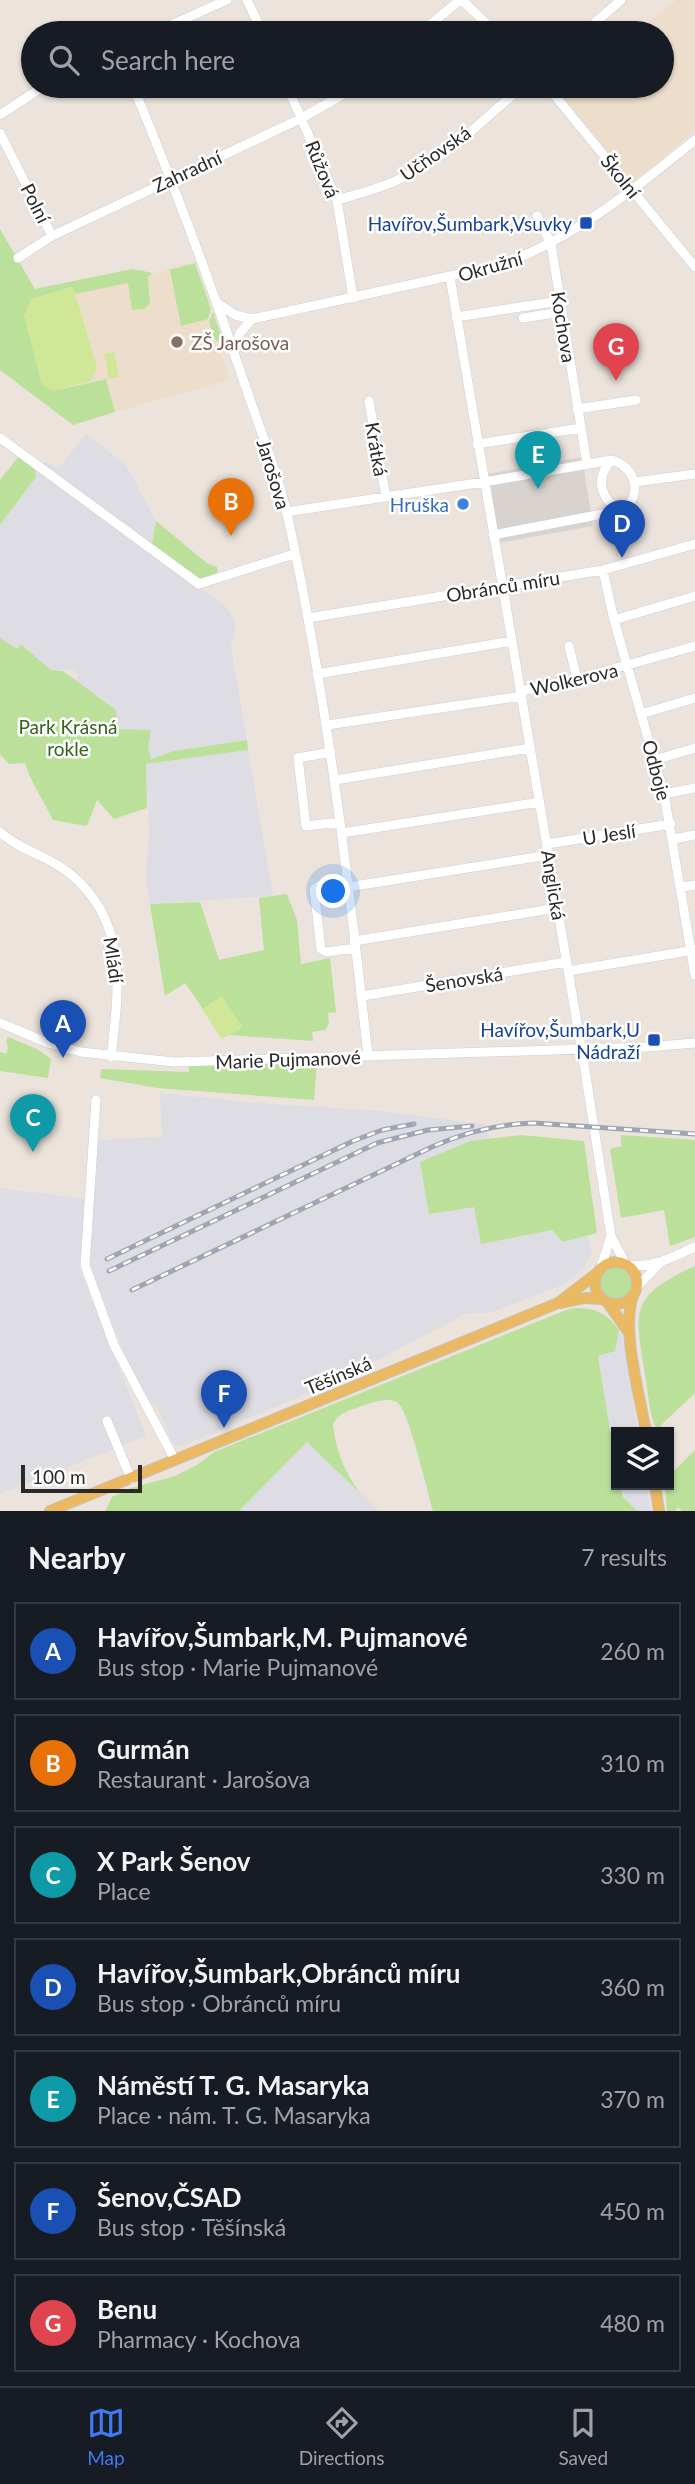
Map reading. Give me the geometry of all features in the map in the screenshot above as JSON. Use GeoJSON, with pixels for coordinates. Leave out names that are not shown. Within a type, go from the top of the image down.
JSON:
{"type":"FeatureCollection","features":[{"type":"Feature","properties":{"kind":"main road"},"geometry":{"type":"LineString","coordinates":[[629,1333],[595,1288],[599,1271],[611,1262],[627,1264],[636,1275],[635,1292],[630,1306],[629,1333],[645,1427]]}},
{"type":"Feature","properties":{"kind":"main road","name":"Těšínská"},"geometry":{"type":"LineString","coordinates":[[558,1303],[599,1271]]}},
{"type":"Feature","properties":{"kind":"main road"},"geometry":{"type":"LineString","coordinates":[[605,1301],[622,1303],[635,1292]]}},
{"type":"Feature","properties":{"kind":"main road","name":"Těšínská"},"geometry":{"type":"LineString","coordinates":[[50,1511],[558,1303],[591,1297],[605,1301]]}},
{"type":"Feature","properties":{"kind":"main road"},"geometry":{"type":"LineString","coordinates":[[655,1490],[659,1511]]}},
{"type":"Feature","properties":{"kind":"street"},"geometry":{"type":"LineString","coordinates":[[180,21],[227,0]]}},
{"type":"Feature","properties":{"kind":"street"},"geometry":{"type":"LineString","coordinates":[[247,0],[257,21]]}},
{"type":"Feature","properties":{"kind":"street"},"geometry":{"type":"LineString","coordinates":[[435,21],[461,0],[483,21]]}},
{"type":"Feature","properties":{"kind":"street"},"geometry":{"type":"LineString","coordinates":[[597,21],[621,0]]}},
{"type":"Feature","properties":{"kind":"street"},"geometry":{"type":"LineString","coordinates":[[0,115],[26,98]]}},
{"type":"Feature","properties":{"kind":"street","name":"Jarošova"},"geometry":{"type":"LineString","coordinates":[[138,98],[172,178],[234,351],[286,512],[327,725],[368,1056]]}},
{"type":"Feature","properties":{"kind":"street","name":"Růžová"},"geometry":{"type":"LineString","coordinates":[[293,98],[337,200],[353,298]]}},
{"type":"Feature","properties":{"kind":"street","name":"Zahradní"},"geometry":{"type":"LineString","coordinates":[[18,258],[52,236],[302,118],[337,98]]}},
{"type":"Feature","properties":{"kind":"street","name":"Učňovská"},"geometry":{"type":"LineString","coordinates":[[337,200],[377,189],[410,175],[444,152],[509,98]]}},
{"type":"Feature","properties":{"kind":"street","name":"Školní"},"geometry":{"type":"LineString","coordinates":[[557,98],[695,267]]}},
{"type":"Feature","properties":{"kind":"street","name":"Polní"},"geometry":{"type":"LineString","coordinates":[[0,133],[52,236]]}},
{"type":"Feature","properties":{"kind":"street","name":"Okružní"},"geometry":{"type":"LineString","coordinates":[[252,319],[500,265],[551,244],[633,191],[695,140]]}},
{"type":"Feature","properties":{"kind":"street","name":"Kochova"},"geometry":{"type":"LineString","coordinates":[[537,215],[551,244],[587,464]]}},
{"type":"Feature","properties":{"kind":"street"},"geometry":{"type":"LineString","coordinates":[[450,277],[484,482]]}},
{"type":"Feature","properties":{"kind":"street"},"geometry":{"type":"LineString","coordinates":[[456,317],[559,301]]}},
{"type":"Feature","properties":{"kind":"street"},"geometry":{"type":"LineString","coordinates":[[216,302],[235,314],[252,319],[240,333],[234,351]]}},
{"type":"Feature","properties":{"kind":"street"},"geometry":{"type":"LineString","coordinates":[[523,318],[561,312]]}},
{"type":"Feature","properties":{"kind":"street"},"geometry":{"type":"LineString","coordinates":[[577,409],[636,400]]}},
{"type":"Feature","properties":{"kind":"street","name":"Krátká"},"geometry":{"type":"LineString","coordinates":[[369,401],[386,497]]}},
{"type":"Feature","properties":{"kind":"street"},"geometry":{"type":"LineString","coordinates":[[477,444],[580,428]]}},
{"type":"Feature","properties":{"kind":"street"},"geometry":{"type":"LineString","coordinates":[[0,438],[199,584],[294,554]]}},
{"type":"Feature","properties":{"kind":"street"},"geometry":{"type":"LineString","coordinates":[[286,512],[612,460],[621,463],[630,471],[635,482],[634,496],[623,510],[493,535]]}},
{"type":"Feature","properties":{"kind":"street"},"geometry":{"type":"LineString","coordinates":[[612,460],[605,468],[601,487],[605,500],[623,510]]}},
{"type":"Feature","properties":{"kind":"street"},"geometry":{"type":"LineString","coordinates":[[635,482],[695,474]]}},
{"type":"Feature","properties":{"kind":"street","name":"Anglická"},"geometry":{"type":"LineString","coordinates":[[484,482],[582,1049],[611,1236],[627,1264]]}},
{"type":"Feature","properties":{"kind":"street","name":"Obránců míru"},"geometry":{"type":"LineString","coordinates":[[308,618],[603,570],[695,544]]}},
{"type":"Feature","properties":{"kind":"street","name":"Odboje"},"geometry":{"type":"LineString","coordinates":[[603,570],[614,620],[671,824],[695,975]]}},
{"type":"Feature","properties":{"kind":"street"},"geometry":{"type":"LineString","coordinates":[[614,620],[695,596]]}},
{"type":"Feature","properties":{"kind":"street"},"geometry":{"type":"LineString","coordinates":[[317,674],[512,641]]}},
{"type":"Feature","properties":{"kind":"street"},"geometry":{"type":"LineString","coordinates":[[569,646],[577,680]]}},
{"type":"Feature","properties":{"kind":"street","name":"Wolkerova"},"geometry":{"type":"LineString","coordinates":[[327,725],[521,694],[695,646]]}},
{"type":"Feature","properties":{"kind":"street"},"geometry":{"type":"LineString","coordinates":[[641,714],[695,698]]}},
{"type":"Feature","properties":{"kind":"street"},"geometry":{"type":"LineString","coordinates":[[335,780],[530,748]]}},
{"type":"Feature","properties":{"kind":"street"},"geometry":{"type":"LineString","coordinates":[[654,760],[695,748]]}},
{"type":"Feature","properties":{"kind":"street"},"geometry":{"type":"LineString","coordinates":[[331,752],[298,758],[306,826],[340,822]]}},
{"type":"Feature","properties":{"kind":"street"},"geometry":{"type":"LineString","coordinates":[[664,794],[695,788]]}},
{"type":"Feature","properties":{"kind":"street"},"geometry":{"type":"LineString","coordinates":[[342,833],[540,802]]}},
{"type":"Feature","properties":{"kind":"street","name":"U Jeslí"},"geometry":{"type":"LineString","coordinates":[[547,844],[671,824]]}},
{"type":"Feature","properties":{"kind":"street","name":"Mládí"},"geometry":{"type":"LineString","coordinates":[[0,832],[27,851],[68,871],[96,900],[107,923],[116,953],[118,991],[111,1057]]}},
{"type":"Feature","properties":{"kind":"street"},"geometry":{"type":"LineString","coordinates":[[673,839],[695,835]]}},
{"type":"Feature","properties":{"kind":"street"},"geometry":{"type":"LineString","coordinates":[[549,855],[348,884],[320,885],[314,889],[321,949],[327,952],[557,908]]}},
{"type":"Feature","properties":{"kind":"street"},"geometry":{"type":"LineString","coordinates":[[682,887],[695,885]]}},
{"type":"Feature","properties":{"kind":"street","name":"Šenovská"},"geometry":{"type":"LineString","coordinates":[[362,996],[693,951]]}},
{"type":"Feature","properties":{"kind":"street","name":"Marie Pujmanové"},"geometry":{"type":"LineString","coordinates":[[0,1023],[61,1047],[111,1057],[174,1062],[695,1043]]}},
{"type":"Feature","properties":{"kind":"street"},"geometry":{"type":"LineString","coordinates":[[96,1100],[85,1265],[114,1345],[175,1460]]}},
{"type":"Feature","properties":{"kind":"street","name":"Anglická"},"geometry":{"type":"LineString","coordinates":[[599,1271],[611,1236]]}},
{"type":"Feature","properties":{"kind":"street"},"geometry":{"type":"LineString","coordinates":[[627,1264],[643,1266],[660,1263],[695,1247]]}},
{"type":"Feature","properties":{"kind":"street"},"geometry":{"type":"LineString","coordinates":[[635,1292],[660,1263]]}},
{"type":"Feature","properties":{"kind":"street"},"geometry":{"type":"LineString","coordinates":[[107,1421],[131,1479]]}},
{"type":"Feature","properties":{"kind":"shaded area"},"geometry":{"type":"Polygon","coordinates":[[[676,0],[695,0],[695,131],[635,181],[631,180],[565,98],[674,98],[674,21],[650,21],[676,0]]]}},
{"type":"Feature","properties":{"kind":"shaded area"},"geometry":{"type":"Polygon","coordinates":[[[187,262],[230,380],[115,412],[106,379],[91,381],[73,287],[75,293],[128,283],[151,296],[148,277],[187,262]]]}},
{"type":"Feature","properties":{"kind":"shaded area"},"geometry":{"type":"Polygon","coordinates":[[[86,434],[126,465],[156,521],[151,549],[226,607],[236,624],[234,638],[230,642],[247,740],[174,751],[151,759],[148,747],[117,729],[116,710],[75,680],[79,675],[72,669],[51,670],[21,644],[18,649],[0,638],[0,525],[36,477],[35,469],[41,463],[48,462],[58,469],[86,434]]]}},
{"type":"Feature","properties":{"kind":"shaded area"},"geometry":{"type":"Polygon","coordinates":[[[582,457],[593,526],[498,543],[487,474],[582,457]]]}},
{"type":"Feature","properties":{"kind":"shaded area"},"geometry":{"type":"Polygon","coordinates":[[[248,750],[273,896],[150,904],[146,879],[149,831],[146,764],[248,750]]]}},
{"type":"Feature","properties":{"kind":"shaded area"},"geometry":{"type":"Polygon","coordinates":[[[160,1093],[255,1103],[382,1111],[486,1125],[489,1138],[470,1141],[474,1207],[482,1244],[552,1230],[563,1242],[587,1235],[592,1252],[582,1269],[565,1284],[489,1313],[465,1314],[340,1380],[179,1447],[172,1442],[159,1410],[139,1389],[90,1262],[98,1140],[162,1137],[160,1093]]]}},
{"type":"Feature","properties":{"kind":"shaded area"},"geometry":{"type":"Polygon","coordinates":[[[0,1188],[87,1199],[80,1270],[146,1436],[0,1494],[0,1188]]]}},
{"type":"Feature","properties":{"kind":"shaded area"},"geometry":{"type":"Polygon","coordinates":[[[619,1330],[624,1341],[637,1427],[611,1427],[611,1436],[598,1356],[615,1351],[619,1330]]]}},
{"type":"Feature","properties":{"kind":"shaded area"},"geometry":{"type":"Polygon","coordinates":[[[307,1442],[379,1511],[239,1511],[307,1442]]]}},
{"type":"Feature","properties":{"kind":"shaded area"},"geometry":{"type":"Polygon","coordinates":[[[622,1490],[647,1490],[650,1511],[637,1511],[627,1503],[622,1490]]]}},
{"type":"Feature","properties":{"kind":"green space"},"geometry":{"type":"Polygon","coordinates":[[[0,229],[35,289],[132,269],[153,273],[148,277],[150,303],[144,309],[132,310],[128,283],[75,294],[72,287],[32,299],[24,316],[53,391],[106,379],[115,412],[73,425],[0,370],[0,229]]]}},
{"type":"Feature","properties":{"kind":"green space"},"geometry":{"type":"Polygon","coordinates":[[[195,263],[211,309],[208,319],[181,326],[170,270],[195,263]]]}},
{"type":"Feature","properties":{"kind":"green space"},"geometry":{"type":"Polygon","coordinates":[[[73,287],[97,367],[91,381],[53,391],[42,385],[24,316],[31,299],[73,287]]]}},
{"type":"Feature","properties":{"kind":"green space"},"geometry":{"type":"Polygon","coordinates":[[[213,312],[225,347],[214,338],[209,322],[213,312]]]}},
{"type":"Feature","properties":{"kind":"green space"},"geometry":{"type":"Polygon","coordinates":[[[114,352],[119,377],[109,379],[104,354],[114,352]]]}},
{"type":"Feature","properties":{"kind":"green space"},"geometry":{"type":"Polygon","coordinates":[[[19,456],[35,469],[36,477],[0,525],[0,480],[19,456]]]}},
{"type":"Feature","properties":{"kind":"green space"},"geometry":{"type":"Polygon","coordinates":[[[156,521],[208,564],[217,567],[218,579],[199,584],[151,549],[156,521]]]}},
{"type":"Feature","properties":{"kind":"green space","name":"Park Krásná rokle"},"geometry":{"type":"Polygon","coordinates":[[[0,638],[17,649],[21,644],[51,670],[63,671],[116,710],[118,729],[151,730],[148,747],[151,759],[174,751],[247,740],[248,750],[146,764],[147,808],[114,819],[97,800],[87,826],[53,820],[25,763],[9,764],[0,754],[0,638]]]}},
{"type":"Feature","properties":{"kind":"green space"},"geometry":{"type":"Polygon","coordinates":[[[287,894],[297,920],[301,964],[330,958],[336,1012],[328,1013],[329,1024],[325,1030],[312,1032],[313,1041],[229,1035],[242,1027],[222,997],[203,1009],[185,983],[165,996],[150,904],[200,902],[219,960],[264,950],[259,898],[287,894]]]}},
{"type":"Feature","properties":{"kind":"green space"},"geometry":{"type":"Polygon","coordinates":[[[222,996],[242,1027],[222,1039],[202,1009],[222,996]]]}},
{"type":"Feature","properties":{"kind":"green space"},"geometry":{"type":"Polygon","coordinates":[[[8,1037],[37,1049],[51,1059],[48,1078],[0,1071],[0,1052],[6,1054],[8,1037]]]}},
{"type":"Feature","properties":{"kind":"green space"},"geometry":{"type":"Polygon","coordinates":[[[317,1061],[314,1100],[157,1088],[100,1078],[101,1069],[189,1072],[189,1066],[317,1061]]]}},
{"type":"Feature","properties":{"kind":"green space"},"geometry":{"type":"Polygon","coordinates":[[[521,1135],[584,1141],[597,1233],[563,1242],[552,1230],[481,1244],[474,1207],[429,1214],[420,1162],[470,1141],[521,1135]]]}},
{"type":"Feature","properties":{"kind":"green space"},"geometry":{"type":"Polygon","coordinates":[[[621,1135],[695,1140],[695,1237],[670,1246],[664,1210],[621,1218],[610,1149],[621,1146],[621,1135]]]}},
{"type":"Feature","properties":{"kind":"green space"},"geometry":{"type":"Polygon","coordinates":[[[695,1266],[695,1393],[661,1427],[656,1427],[650,1409],[639,1319],[648,1296],[658,1286],[695,1266]]]}},
{"type":"Feature","properties":{"kind":"green space"},"geometry":{"type":"Polygon","coordinates":[[[616,1267],[627,1272],[632,1283],[627,1294],[616,1299],[605,1294],[600,1283],[605,1272],[616,1267]]]}},
{"type":"Feature","properties":{"kind":"green space"},"geometry":{"type":"Polygon","coordinates":[[[579,1308],[602,1313],[619,1330],[615,1351],[598,1356],[611,1436],[611,1490],[621,1490],[623,1497],[637,1511],[433,1511],[402,1408],[397,1402],[381,1400],[346,1412],[338,1417],[333,1425],[342,1460],[360,1493],[307,1442],[239,1511],[105,1511],[112,1497],[131,1488],[175,1476],[197,1465],[214,1452],[569,1309],[579,1308]]]}},
{"type":"Feature","properties":{"kind":"green space"},"geometry":{"type":"Polygon","coordinates":[[[695,1450],[695,1511],[682,1511],[678,1507],[675,1511],[667,1511],[665,1490],[674,1490],[674,1471],[695,1450]]]}},
{"type":"Feature","properties":{"kind":"railway"},"geometry":{"type":"LineString","coordinates":[[132,1290],[434,1146],[470,1133],[534,1123],[695,1134]]}},
{"type":"Feature","properties":{"kind":"railway"},"geometry":{"type":"LineString","coordinates":[[107,1259],[353,1141],[382,1130],[414,1124]]}},
{"type":"Feature","properties":{"kind":"railway"},"geometry":{"type":"LineString","coordinates":[[109,1271],[377,1143],[428,1130],[472,1126]]}},
{"type":"Feature","properties":{"kind":"place","name":"Havířov,Šumbark,Vsuvky"},"geometry":{"type":"Point","coordinates":[586,223]}},
{"type":"Feature","properties":{"kind":"place","name":"ZŠ Jarošova"},"geometry":{"type":"Point","coordinates":[177,342]}},
{"type":"Feature","properties":{"kind":"place","name":"Benu"},"geometry":{"type":"Point","coordinates":[616,381]}},
{"type":"Feature","properties":{"kind":"place","name":"Náměstí T. G. Masaryka"},"geometry":{"type":"Point","coordinates":[538,489]}},
{"type":"Feature","properties":{"kind":"place","name":"Hruška"},"geometry":{"type":"Point","coordinates":[463,504]}},
{"type":"Feature","properties":{"kind":"place","name":"Gurmán"},"geometry":{"type":"Point","coordinates":[231,536]}},
{"type":"Feature","properties":{"kind":"place","name":"Havířov,Šumbark,Obránců míru"},"geometry":{"type":"Point","coordinates":[622,558]}},
{"type":"Feature","properties":{"kind":"place","name":"Havířov,Šumbark,U Nádraží"},"geometry":{"type":"Point","coordinates":[654,1040]}},
{"type":"Feature","properties":{"kind":"place","name":"Havířov,Šumbark,M. Pujmanové"},"geometry":{"type":"Point","coordinates":[63,1058]}},
{"type":"Feature","properties":{"kind":"place","name":"X Park Šenov"},"geometry":{"type":"Point","coordinates":[33,1152]}},
{"type":"Feature","properties":{"kind":"place","name":"Šenov,ČSAD"},"geometry":{"type":"Point","coordinates":[224,1428]}}]}
